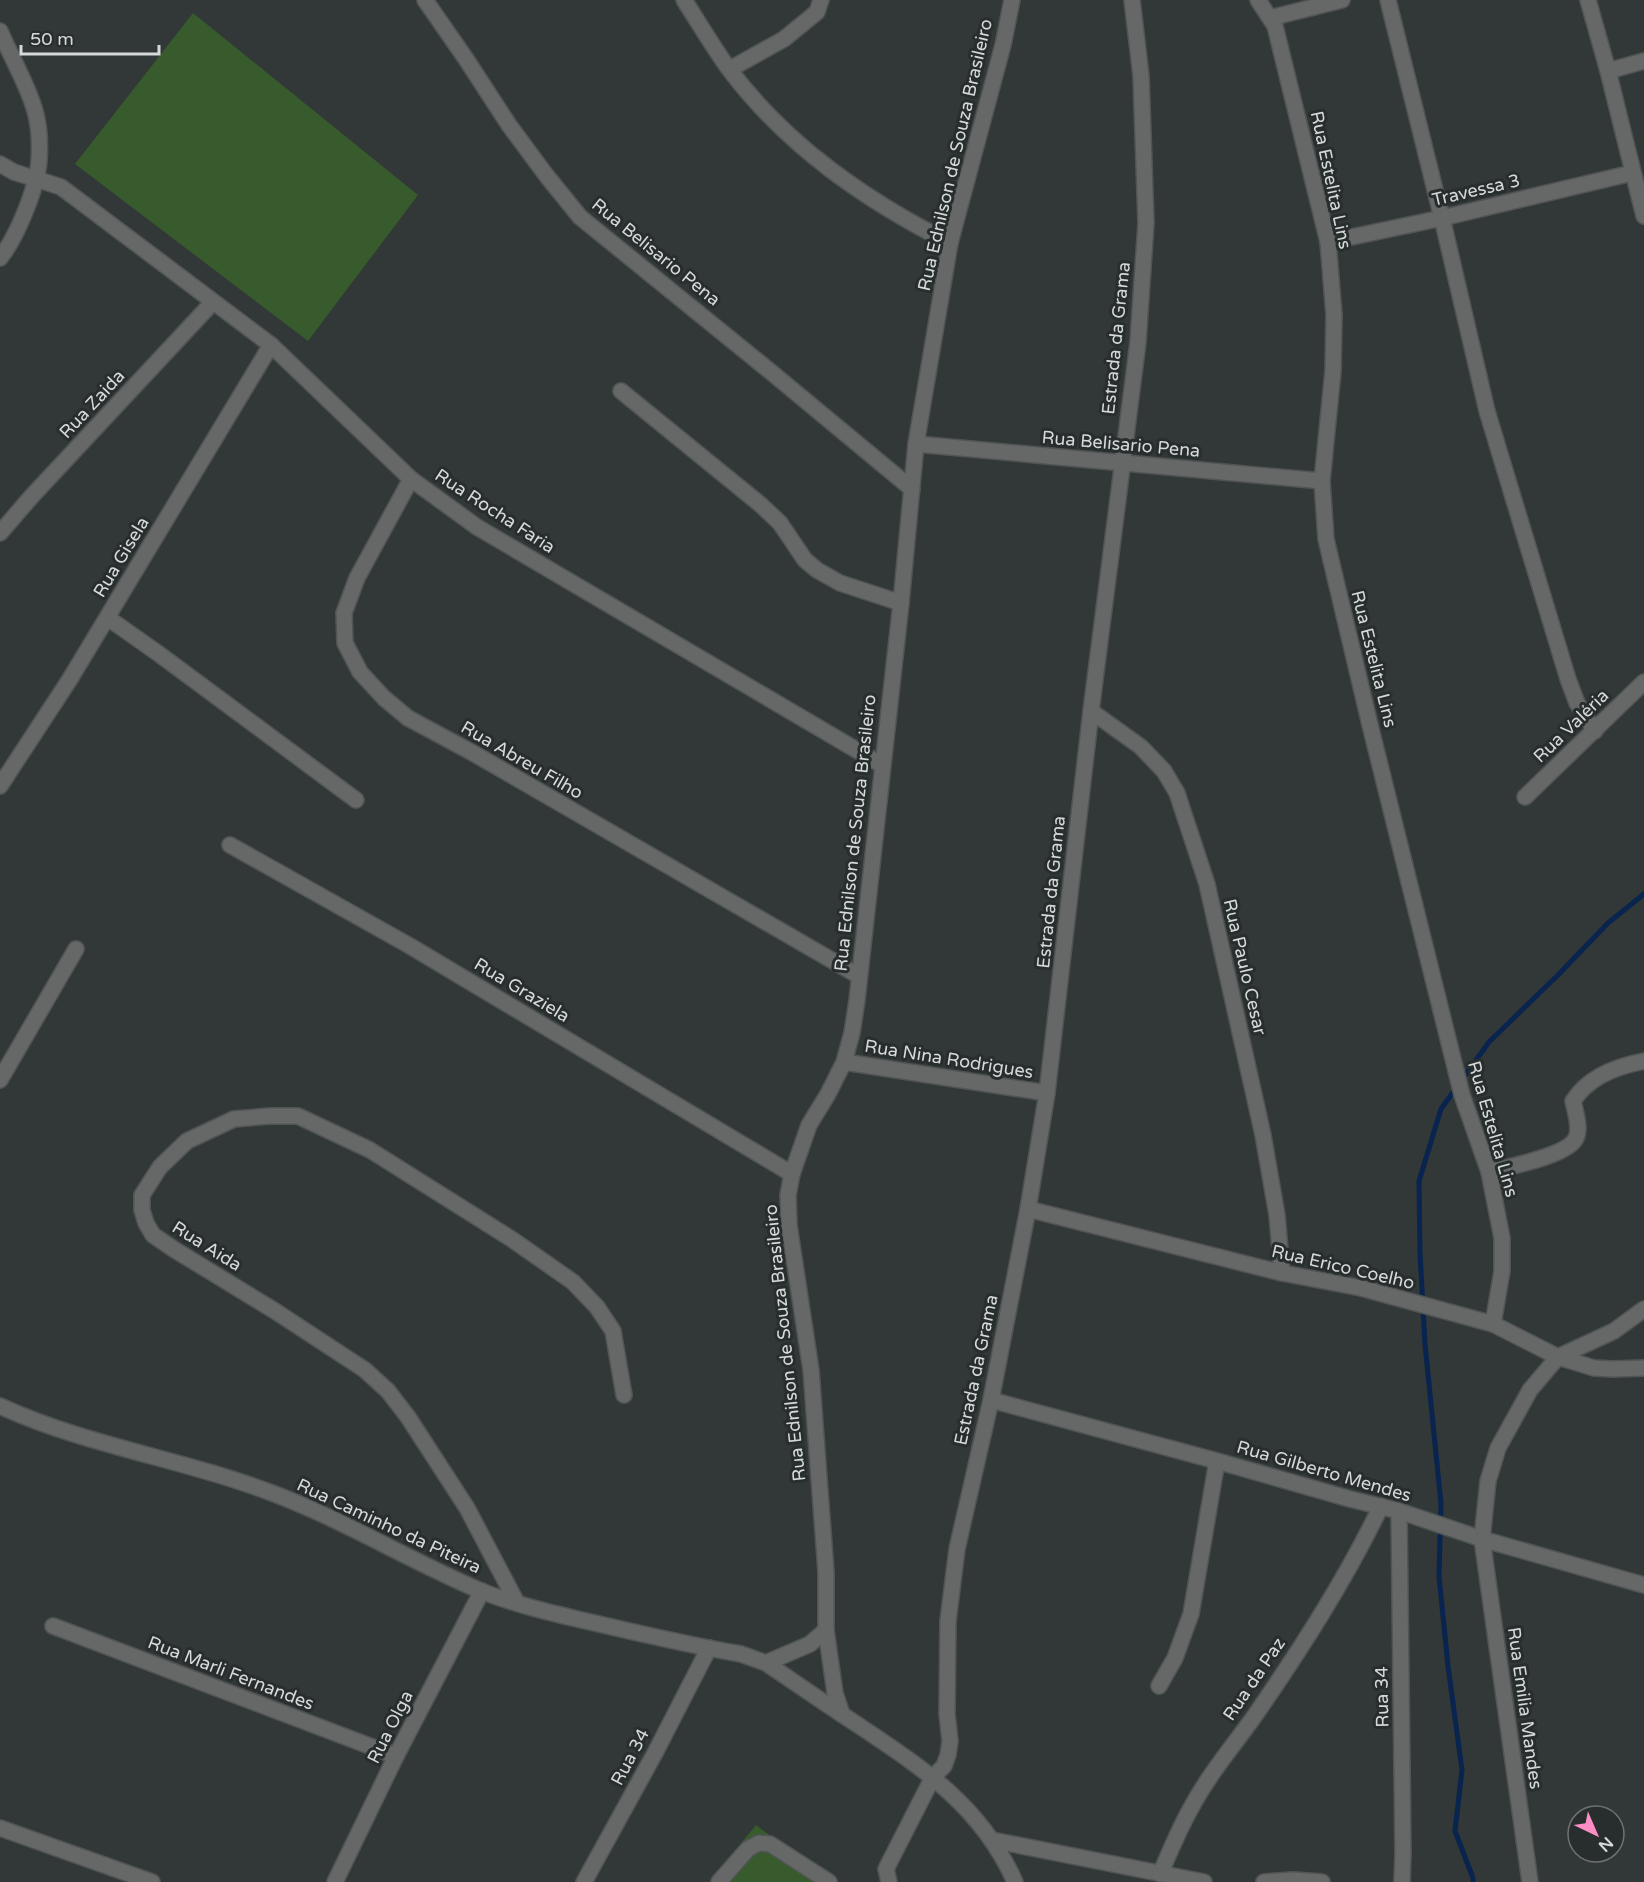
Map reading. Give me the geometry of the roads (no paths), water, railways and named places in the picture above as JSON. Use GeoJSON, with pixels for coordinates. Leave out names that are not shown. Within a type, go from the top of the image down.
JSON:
{"type":"FeatureCollection","features":[{"type":"Feature","properties":{"kind":"street","name":"Rua Belisario Pena"},"geometry":{"type":"LineString","coordinates":[[425,0],[509,125],[580,217],[912,489]]}},
{"type":"Feature","properties":{"kind":"street"},"geometry":{"type":"LineString","coordinates":[[684,0],[730,69],[784,131],[827,169],[887,210],[950,243]]}},
{"type":"Feature","properties":{"kind":"street"},"geometry":{"type":"LineString","coordinates":[[730,69],[784,39],[817,12],[821,0]]}},
{"type":"Feature","properties":{"kind":"street","name":"Rua Ednilson de Souza Brasileiro"},"geometry":{"type":"LineString","coordinates":[[826,1630],[826,1572],[811,1370],[789,1225],[788,1195],[792,1174],[809,1125],[844,1062],[852,1033],[901,603],[916,444],[950,243],[1003,45],[1012,0]]}},
{"type":"Feature","properties":{"kind":"street","name":"Estrada da Grama"},"geometry":{"type":"LineString","coordinates":[[874,1882],[888,1876],[933,1777],[944,1766],[948,1755],[950,1741],[947,1714],[949,1611],[957,1550],[991,1400],[1028,1209],[1047,1094],[1091,711],[1138,342],[1146,223],[1142,76],[1132,0]]}},
{"type":"Feature","properties":{"kind":"street","name":"Rua Estelita Lins"},"geometry":{"type":"LineString","coordinates":[[1258,0],[1275,26],[1328,242],[1334,315],[1333,371],[1323,481],[1326,539],[1456,1072],[1489,1172],[1502,1238],[1502,1271],[1493,1324]]}},
{"type":"Feature","properties":{"kind":"street"},"geometry":{"type":"LineString","coordinates":[[1270,18],[1342,0]]}},
{"type":"Feature","properties":{"kind":"street"},"geometry":{"type":"LineString","coordinates":[[1388,0],[1491,422],[1568,679],[1577,703],[1594,730]]}},
{"type":"Feature","properties":{"kind":"street"},"geometry":{"type":"LineString","coordinates":[[1588,0],[1644,216]]}},
{"type":"Feature","properties":{"kind":"street"},"geometry":{"type":"LineString","coordinates":[[0,31],[35,112],[39,161],[23,215],[0,258]]}},
{"type":"Feature","properties":{"kind":"street"},"geometry":{"type":"LineString","coordinates":[[1608,71],[1644,61]]}},
{"type":"Feature","properties":{"kind":"street","name":"Rua Rocha Faria"},"geometry":{"type":"LineString","coordinates":[[0,164],[61,187],[271,345],[411,479],[477,527],[882,765]]}},
{"type":"Feature","properties":{"kind":"street","name":"Travessa 3"},"geometry":{"type":"LineString","coordinates":[[1328,242],[1442,218],[1632,173]]}},
{"type":"Feature","properties":{"kind":"street","name":"Rua Zaida"},"geometry":{"type":"LineString","coordinates":[[0,533],[213,302]]}},
{"type":"Feature","properties":{"kind":"street","name":"Rua Gisela"},"geometry":{"type":"LineString","coordinates":[[0,786],[108,618],[271,345]]}},
{"type":"Feature","properties":{"kind":"street"},"geometry":{"type":"LineString","coordinates":[[621,391],[761,505],[780,523],[805,560],[817,570],[840,583],[901,603]]}},
{"type":"Feature","properties":{"kind":"street","name":"Rua Belisario Pena"},"geometry":{"type":"LineString","coordinates":[[916,444],[1323,481]]}},
{"type":"Feature","properties":{"kind":"street","name":"Rua Abreu Filho"},"geometry":{"type":"LineString","coordinates":[[411,479],[357,578],[344,613],[345,644],[360,672],[384,699],[408,718],[473,753],[859,976]]}},
{"type":"Feature","properties":{"kind":"street"},"geometry":{"type":"LineString","coordinates":[[108,618],[356,800]]}},
{"type":"Feature","properties":{"kind":"street","name":"Rua Valéria"},"geometry":{"type":"LineString","coordinates":[[1525,797],[1644,682]]}},
{"type":"Feature","properties":{"kind":"street","name":"Rua Paulo Cesar"},"geometry":{"type":"LineString","coordinates":[[1091,711],[1141,747],[1164,771],[1178,793],[1207,884],[1263,1135],[1277,1215],[1282,1273]]}},
{"type":"Feature","properties":{"kind":"street","name":"Rua Graziela"},"geometry":{"type":"LineString","coordinates":[[230,844],[410,946],[792,1174]]}},
{"type":"Feature","properties":{"kind":"street"},"geometry":{"type":"LineString","coordinates":[[0,1080],[76,949]]}},
{"type":"Feature","properties":{"kind":"street"},"geometry":{"type":"LineString","coordinates":[[1489,1172],[1553,1155],[1568,1147],[1576,1139],[1578,1128],[1573,1101],[1580,1090],[1596,1078],[1622,1065],[1644,1061]]}},
{"type":"Feature","properties":{"kind":"street","name":"Rua Nina Rodrigues"},"geometry":{"type":"LineString","coordinates":[[844,1062],[1047,1094]]}},
{"type":"Feature","properties":{"kind":"street","name":"Rua Aida"},"geometry":{"type":"LineString","coordinates":[[517,1603],[467,1508],[408,1417],[388,1391],[365,1371],[284,1317],[153,1235],[142,1210],[142,1195],[160,1167],[187,1141],[234,1119],[298,1116],[370,1150],[513,1240],[573,1282],[597,1307],[613,1331],[624,1395]]}},
{"type":"Feature","properties":{"kind":"street","name":"Rua Erico Coelho"},"geometry":{"type":"LineString","coordinates":[[1028,1209],[1282,1273],[1360,1288],[1493,1324],[1558,1357],[1594,1368],[1644,1368]]}},
{"type":"Feature","properties":{"kind":"street"},"geometry":{"type":"LineString","coordinates":[[1558,1357],[1614,1331],[1644,1309]]}},
{"type":"Feature","properties":{"kind":"street","name":"Rua Emilia Mandes"},"geometry":{"type":"LineString","coordinates":[[1530,1882],[1482,1539],[1488,1481],[1498,1448],[1530,1390],[1558,1357]]}},
{"type":"Feature","properties":{"kind":"street","name":"Rua Gilberto Mendes"},"geometry":{"type":"LineString","coordinates":[[991,1400],[1399,1511],[1482,1539],[1644,1585]]}},
{"type":"Feature","properties":{"kind":"street","name":"Rua Caminho da Piteira"},"geometry":{"type":"LineString","coordinates":[[0,1406],[51,1428],[233,1478],[275,1494],[339,1522],[482,1591],[517,1603],[568,1617],[741,1654],[766,1664],[933,1777],[970,1810],[1009,1867],[1015,1882]]}},
{"type":"Feature","properties":{"kind":"street"},"geometry":{"type":"LineString","coordinates":[[1159,1686],[1175,1658],[1191,1614],[1217,1461]]}},
{"type":"Feature","properties":{"kind":"street","name":"Rua da Paz"},"geometry":{"type":"LineString","coordinates":[[1160,1874],[1190,1809],[1206,1782],[1305,1640],[1360,1550],[1381,1506]]}},
{"type":"Feature","properties":{"kind":"street","name":"Rua 34"},"geometry":{"type":"LineString","coordinates":[[1399,1511],[1402,1882]]}},
{"type":"Feature","properties":{"kind":"street","name":"Rua Olga"},"geometry":{"type":"LineString","coordinates":[[335,1882],[396,1756],[482,1591]]}},
{"type":"Feature","properties":{"kind":"street","name":"Rua Marli Fernandes"},"geometry":{"type":"LineString","coordinates":[[53,1626],[396,1756]]}},
{"type":"Feature","properties":{"kind":"street"},"geometry":{"type":"LineString","coordinates":[[766,1664],[810,1644],[826,1630]]}},
{"type":"Feature","properties":{"kind":"street"},"geometry":{"type":"LineString","coordinates":[[826,1630],[835,1693],[842,1714]]}},
{"type":"Feature","properties":{"kind":"street","name":"Rua 34"},"geometry":{"type":"LineString","coordinates":[[584,1882],[655,1754],[709,1648]]}},
{"type":"Feature","properties":{"kind":"street"},"geometry":{"type":"LineString","coordinates":[[0,1828],[152,1882]]}},
{"type":"Feature","properties":{"kind":"street"},"geometry":{"type":"LineString","coordinates":[[992,1840],[1204,1882]]}},
{"type":"Feature","properties":{"kind":"street"},"geometry":{"type":"LineString","coordinates":[[719,1882],[748,1849],[759,1843],[770,1844],[829,1882]]}},
{"type":"Feature","properties":{"kind":"street"},"geometry":{"type":"LineString","coordinates":[[1264,1882],[1293,1880],[1322,1882]]}},
{"type":"Feature","properties":{"kind":"waterway"},"geometry":{"type":"LineString","coordinates":[[1473,1882],[1455,1831],[1462,1770],[1439,1576],[1441,1504],[1425,1344],[1419,1181],[1441,1109],[1489,1042],[1608,923],[1644,894]]}}]}
